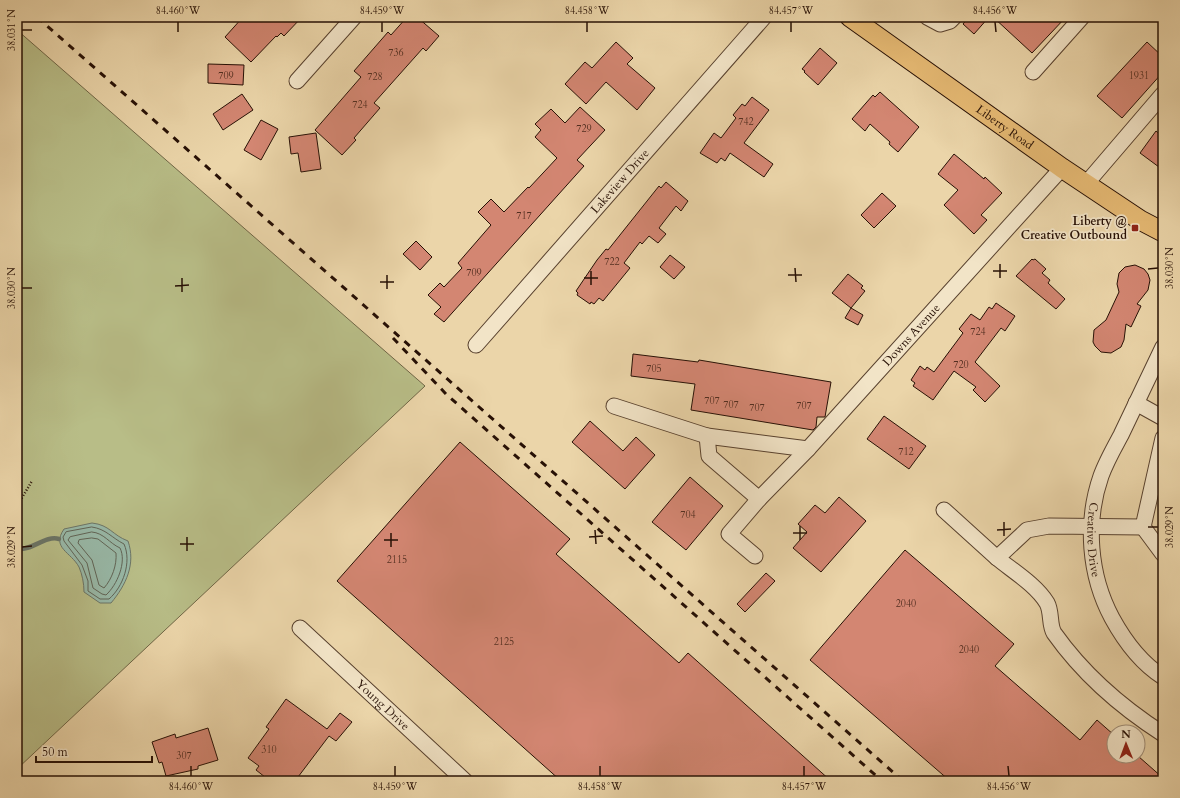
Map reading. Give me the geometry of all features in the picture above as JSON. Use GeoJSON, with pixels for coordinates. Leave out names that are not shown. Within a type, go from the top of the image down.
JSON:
{"type":"FeatureCollection","features":[{"type":"Feature","properties":{"kind":"main road","name":"Liberty Road"},"geometry":{"type":"LineString","coordinates":[[850,17],[1085,185],[1140,220],[1163,232]]}},
{"type":"Feature","properties":{"kind":"street"},"geometry":{"type":"LineString","coordinates":[[297,81],[354,17]]}},
{"type":"Feature","properties":{"kind":"street","name":"Lakeview Drive"},"geometry":{"type":"LineString","coordinates":[[476,345],[764,17]]}},
{"type":"Feature","properties":{"kind":"street"},"geometry":{"type":"LineString","coordinates":[[927,17],[940,24],[950,21],[954,17]]}},
{"type":"Feature","properties":{"kind":"street"},"geometry":{"type":"LineString","coordinates":[[1033,72],[1082,17]]}},
{"type":"Feature","properties":{"kind":"street"},"geometry":{"type":"LineString","coordinates":[[1085,185],[1163,94]]}},
{"type":"Feature","properties":{"kind":"street","name":"Downs Avenue"},"geometry":{"type":"LineString","coordinates":[[755,556],[729,534],[759,499],[808,449],[1062,168]]}},
{"type":"Feature","properties":{"kind":"street","name":"Creative Drive"},"geometry":{"type":"LineString","coordinates":[[1163,347],[1101,475],[1095,500],[1092,526],[1094,566],[1100,591],[1108,611],[1125,640],[1138,655],[1163,677]]}},
{"type":"Feature","properties":{"kind":"street"},"geometry":{"type":"LineString","coordinates":[[1136,403],[1163,418]]}},
{"type":"Feature","properties":{"kind":"street"},"geometry":{"type":"LineString","coordinates":[[614,406],[707,436],[808,449]]}},
{"type":"Feature","properties":{"kind":"street"},"geometry":{"type":"LineString","coordinates":[[707,436],[709,456],[759,499]]}},
{"type":"Feature","properties":{"kind":"street"},"geometry":{"type":"LineString","coordinates":[[1163,438],[1143,527],[1163,554]]}},
{"type":"Feature","properties":{"kind":"street"},"geometry":{"type":"LineString","coordinates":[[944,510],[997,558],[1040,594],[1048,604],[1053,631],[1084,670],[1131,713],[1163,734]]}},
{"type":"Feature","properties":{"kind":"street"},"geometry":{"type":"LineString","coordinates":[[997,558],[1027,530],[1049,526],[1143,527]]}},
{"type":"Feature","properties":{"kind":"street","name":"Young Drive"},"geometry":{"type":"LineString","coordinates":[[300,628],[465,781]]}},
{"type":"Feature","properties":{"kind":"path"},"geometry":{"type":"LineString","coordinates":[[17,506],[32,481]]}},
{"type":"Feature","properties":{"kind":"green space"},"geometry":{"type":"Polygon","coordinates":[[[17,30],[425,386],[17,769],[17,30]]]}},
{"type":"Feature","properties":{"kind":"water"},"geometry":{"type":"Polygon","coordinates":[[[92,523],[107,528],[128,541],[131,558],[128,574],[121,589],[111,603],[100,603],[84,592],[83,579],[79,567],[64,550],[60,541],[64,529],[92,523]]]}},
{"type":"Feature","properties":{"kind":"building"},"geometry":{"type":"Polygon","coordinates":[[[243,17],[302,17],[284,36],[281,33],[277,37],[276,36],[251,62],[225,37],[243,17]]]}},
{"type":"Feature","properties":{"kind":"building"},"geometry":{"type":"Polygon","coordinates":[[[407,17],[417,17],[439,36],[426,51],[423,48],[374,103],[380,108],[354,138],[356,140],[342,155],[315,130],[361,77],[354,71],[388,32],[391,35],[407,17]]]}},
{"type":"Feature","properties":{"kind":"building"},"geometry":{"type":"Polygon","coordinates":[[[969,17],[989,17],[974,34],[963,24],[969,17]]]}},
{"type":"Feature","properties":{"kind":"building"},"geometry":{"type":"Polygon","coordinates":[[[993,17],[1066,17],[1032,53],[993,17]]]}},
{"type":"Feature","properties":{"kind":"building"},"geometry":{"type":"Polygon","coordinates":[[[616,42],[633,58],[627,64],[655,88],[637,110],[606,82],[586,104],[565,84],[585,62],[592,68],[616,42]]]}},
{"type":"Feature","properties":{"kind":"building"},"geometry":{"type":"Polygon","coordinates":[[[1147,42],[1163,57],[1163,72],[1122,118],[1097,96],[1147,42]]]}},
{"type":"Feature","properties":{"kind":"building"},"geometry":{"type":"Polygon","coordinates":[[[820,48],[837,63],[818,85],[802,69],[820,48]]]}},
{"type":"Feature","properties":{"kind":"building"},"geometry":{"type":"Polygon","coordinates":[[[208,64],[244,65],[243,85],[208,83],[208,64]]]}},
{"type":"Feature","properties":{"kind":"building"},"geometry":{"type":"Polygon","coordinates":[[[880,92],[919,127],[898,152],[889,144],[890,142],[870,124],[865,131],[852,119],[873,95],[875,97],[880,92]]]}},
{"type":"Feature","properties":{"kind":"building"},"geometry":{"type":"Polygon","coordinates":[[[242,94],[253,110],[223,130],[213,114],[242,94]]]}},
{"type":"Feature","properties":{"kind":"building"},"geometry":{"type":"Polygon","coordinates":[[[752,97],[769,110],[744,143],[773,164],[764,177],[730,153],[725,161],[721,158],[717,163],[700,153],[714,133],[721,138],[736,118],[733,115],[742,104],[745,106],[752,97]]]}},
{"type":"Feature","properties":{"kind":"building"},"geometry":{"type":"Polygon","coordinates":[[[580,107],[605,130],[577,160],[584,166],[444,322],[434,314],[441,307],[428,295],[440,283],[444,287],[462,268],[458,263],[491,225],[478,212],[491,199],[504,212],[557,158],[535,137],[541,130],[535,124],[551,109],[565,123],[580,107]]]}},
{"type":"Feature","properties":{"kind":"building"},"geometry":{"type":"Polygon","coordinates":[[[261,120],[278,129],[261,160],[244,150],[261,120]]]}},
{"type":"Feature","properties":{"kind":"building"},"geometry":{"type":"Polygon","coordinates":[[[1156,131],[1163,137],[1163,170],[1140,153],[1156,131]]]}},
{"type":"Feature","properties":{"kind":"building"},"geometry":{"type":"Polygon","coordinates":[[[316,133],[321,169],[301,172],[298,153],[291,154],[289,137],[316,133]]]}},
{"type":"Feature","properties":{"kind":"building"},"geometry":{"type":"Polygon","coordinates":[[[954,154],[984,179],[985,177],[1002,193],[981,215],[987,220],[974,234],[944,205],[958,190],[938,174],[954,154]]]}},
{"type":"Feature","properties":{"kind":"building"},"geometry":{"type":"Polygon","coordinates":[[[666,182],[688,201],[681,211],[676,206],[659,228],[666,234],[658,243],[649,236],[642,244],[640,242],[624,263],[630,268],[603,301],[599,298],[594,304],[591,302],[590,304],[577,295],[578,293],[576,291],[597,260],[606,249],[608,250],[659,186],[661,188],[666,182]]]}},
{"type":"Feature","properties":{"kind":"building"},"geometry":{"type":"Polygon","coordinates":[[[882,193],[896,206],[874,228],[861,215],[882,193]]]}},
{"type":"Feature","properties":{"kind":"building"},"geometry":{"type":"Polygon","coordinates":[[[416,241],[432,257],[420,270],[403,254],[416,241]]]}},
{"type":"Feature","properties":{"kind":"building"},"geometry":{"type":"Polygon","coordinates":[[[670,255],[685,267],[674,279],[660,267],[670,255]]]}},
{"type":"Feature","properties":{"kind":"building"},"geometry":{"type":"Polygon","coordinates":[[[1032,259],[1035,259],[1046,269],[1042,273],[1050,280],[1048,283],[1065,299],[1056,309],[1016,276],[1032,259]]]}},
{"type":"Feature","properties":{"kind":"building"},"geometry":{"type":"Polygon","coordinates":[[[1135,265],[1144,269],[1148,274],[1150,280],[1148,290],[1137,304],[1141,306],[1131,327],[1126,324],[1124,340],[1121,347],[1111,353],[1101,352],[1093,342],[1094,330],[1106,320],[1119,292],[1117,284],[1119,273],[1125,267],[1135,265]]]}},
{"type":"Feature","properties":{"kind":"building"},"geometry":{"type":"Polygon","coordinates":[[[848,274],[863,286],[861,288],[865,291],[851,308],[832,293],[848,274]]]}},
{"type":"Feature","properties":{"kind":"building"},"geometry":{"type":"Polygon","coordinates":[[[996,303],[1015,316],[1005,331],[1001,328],[975,362],[1000,386],[985,402],[973,390],[976,387],[954,371],[933,400],[913,386],[915,383],[911,380],[920,366],[925,370],[927,367],[934,372],[963,333],[959,329],[971,314],[980,320],[989,307],[992,309],[996,303]]]}},
{"type":"Feature","properties":{"kind":"building"},"geometry":{"type":"Polygon","coordinates":[[[851,308],[863,315],[858,325],[845,318],[851,308]]]}},
{"type":"Feature","properties":{"kind":"building"},"geometry":{"type":"Polygon","coordinates":[[[633,354],[698,362],[699,360],[831,382],[825,417],[817,417],[816,427],[813,430],[691,410],[695,384],[631,376],[633,354]]]}},
{"type":"Feature","properties":{"kind":"building"},"geometry":{"type":"Polygon","coordinates":[[[884,416],[926,446],[909,469],[867,439],[884,416]]]}},
{"type":"Feature","properties":{"kind":"building"},"geometry":{"type":"Polygon","coordinates":[[[590,421],[623,451],[636,437],[655,455],[625,489],[572,442],[590,421]]]}},
{"type":"Feature","properties":{"kind":"building"},"geometry":{"type":"Polygon","coordinates":[[[460,442],[570,539],[556,554],[679,663],[688,653],[831,781],[561,781],[337,581],[460,442]]]}},
{"type":"Feature","properties":{"kind":"building"},"geometry":{"type":"Polygon","coordinates":[[[690,477],[723,506],[686,550],[652,522],[690,477]]]}},
{"type":"Feature","properties":{"kind":"building"},"geometry":{"type":"Polygon","coordinates":[[[839,497],[866,521],[821,572],[793,548],[807,532],[798,524],[815,505],[825,513],[839,497]]]}},
{"type":"Feature","properties":{"kind":"building"},"geometry":{"type":"Polygon","coordinates":[[[905,550],[1014,644],[995,666],[1080,740],[1097,720],[1106,728],[1106,764],[1146,763],[1163,778],[1163,781],[950,781],[810,660],[905,550]]]}},
{"type":"Feature","properties":{"kind":"building"},"geometry":{"type":"Polygon","coordinates":[[[766,573],[775,581],[745,612],[737,604],[766,573]]]}},
{"type":"Feature","properties":{"kind":"building"},"geometry":{"type":"Polygon","coordinates":[[[286,699],[327,729],[340,713],[352,722],[336,741],[329,736],[295,781],[270,781],[256,770],[259,766],[248,758],[269,729],[266,727],[286,699]]]}},
{"type":"Feature","properties":{"kind":"building"},"geometry":{"type":"Polygon","coordinates":[[[208,728],[218,760],[198,766],[198,769],[166,776],[162,762],[159,763],[152,742],[175,734],[176,738],[208,728]]]}},
{"type":"Feature","properties":{"kind":"waterway"},"geometry":{"type":"LineString","coordinates":[[17,549],[28,548],[49,539],[59,539]]}},
{"type":"Feature","properties":{"kind":"railway"},"geometry":{"type":"LineString","coordinates":[[37,17],[903,781]]}},
{"type":"Feature","properties":{"kind":"railway"},"geometry":{"type":"LineString","coordinates":[[393,338],[446,394],[882,781]]}},
{"type":"Feature","properties":{"kind":"place","name":"Liberty @ Creative Outbound"},"geometry":{"type":"Point","coordinates":[1135,228]}}]}
